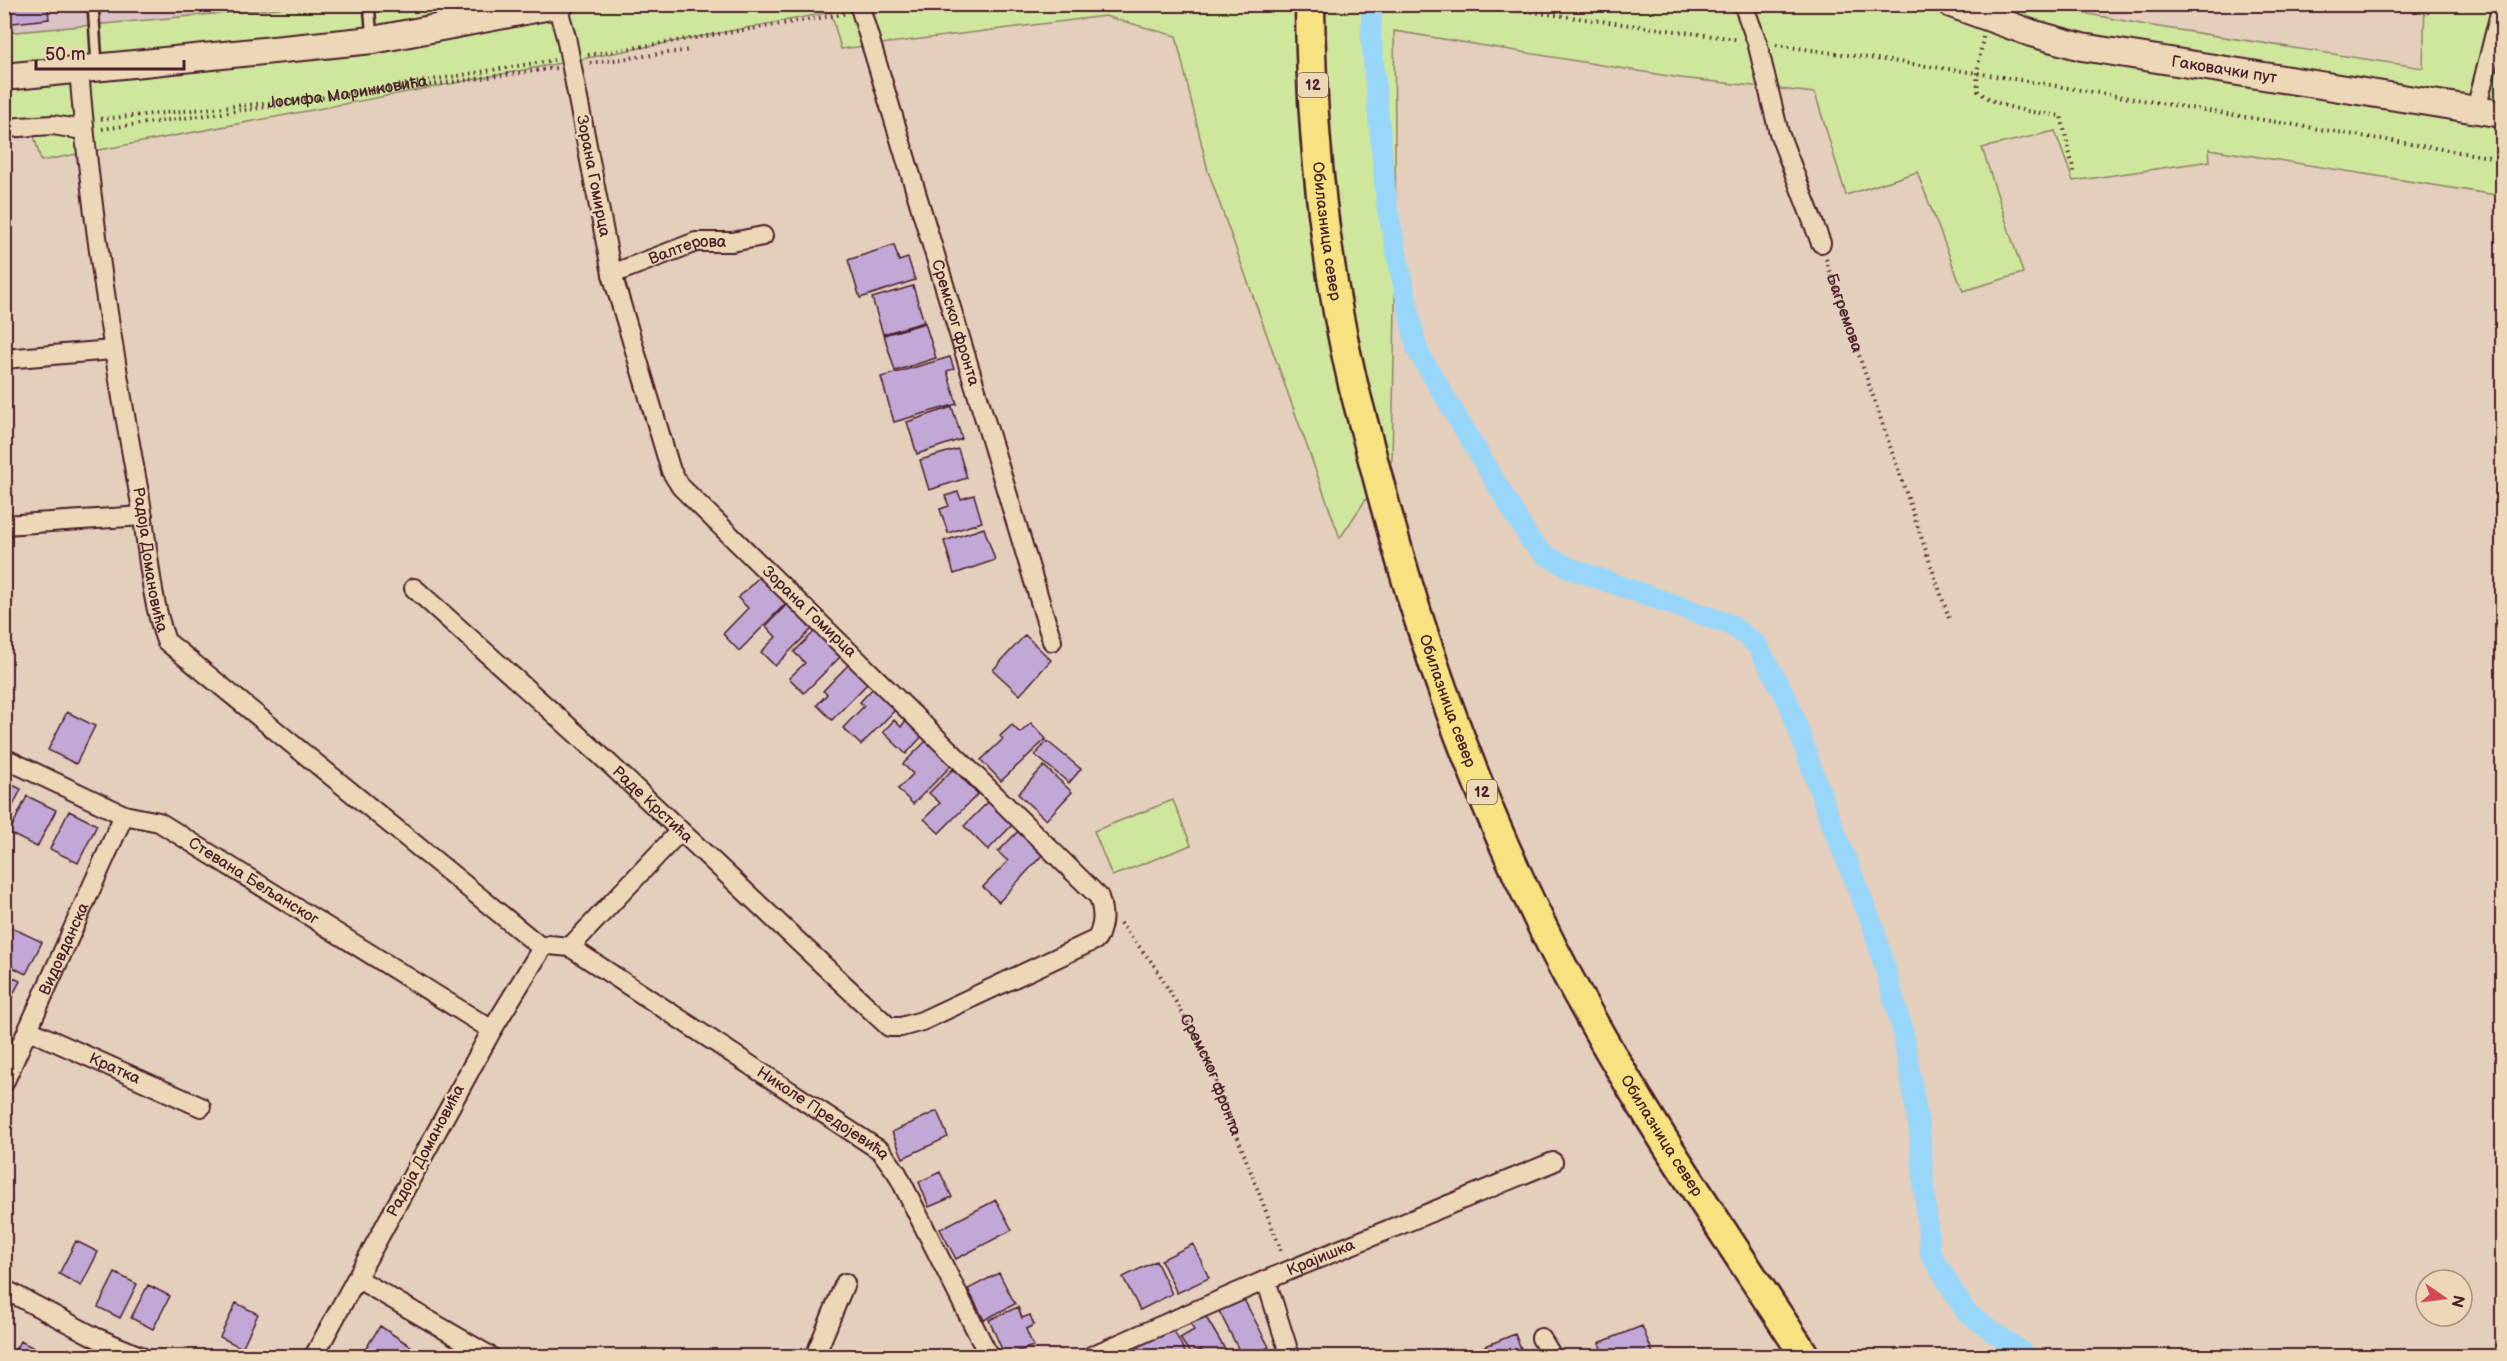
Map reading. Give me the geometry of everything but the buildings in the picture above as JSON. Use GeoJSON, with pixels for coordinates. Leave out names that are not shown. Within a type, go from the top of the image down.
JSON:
{"type":"FeatureCollection","features":[{"type":"Feature","properties":{"kind":"main road","name":"Обилазница север"},"geometry":{"type":"LineString","coordinates":[[1310,4],[1311,65],[1318,165],[1329,251],[1353,382],[1400,560],[1434,668],[1490,812],[1538,919],[1616,1064],[1710,1213],[1805,1356]]}},
{"type":"Feature","properties":{"kind":"street"},"geometry":{"type":"LineString","coordinates":[[1743,4],[1757,42],[1779,133],[1821,243]]}},
{"type":"Feature","properties":{"kind":"street","name":"Гаковачки пут"},"geometry":{"type":"LineString","coordinates":[[1951,4],[1986,18],[2082,47],[2502,114]]}},
{"type":"Feature","properties":{"kind":"street"},"geometry":{"type":"LineString","coordinates":[[4,77],[372,40],[559,5]]}},
{"type":"Feature","properties":{"kind":"street","name":"Зорана Гомирца"},"geometry":{"type":"LineString","coordinates":[[559,5],[612,274],[671,471],[681,487],[1100,897]]}},
{"type":"Feature","properties":{"kind":"street"},"geometry":{"type":"LineString","coordinates":[[2476,110],[2502,5]]}},
{"type":"Feature","properties":{"kind":"street","name":"Сремског фронта"},"geometry":{"type":"LineString","coordinates":[[860,8],[1052,641]]}},
{"type":"Feature","properties":{"kind":"street","name":"Радоја Домановића"},"geometry":{"type":"LineString","coordinates":[[88,68],[83,124],[112,350],[143,516],[157,617],[166,641],[542,948],[492,1030],[314,1356]]}},
{"type":"Feature","properties":{"kind":"street"},"geometry":{"type":"LineString","coordinates":[[4,128],[83,124]]}},
{"type":"Feature","properties":{"kind":"street","name":"Валтерова"},"geometry":{"type":"LineString","coordinates":[[612,274],[696,242],[732,242],[763,236]]}},
{"type":"Feature","properties":{"kind":"street"},"geometry":{"type":"LineString","coordinates":[[4,359],[112,350]]}},
{"type":"Feature","properties":{"kind":"street"},"geometry":{"type":"LineString","coordinates":[[4,525],[143,516]]}},
{"type":"Feature","properties":{"kind":"street","name":"Раде Крстића"},"geometry":{"type":"LineString","coordinates":[[414,588],[599,754],[889,1027],[901,1028],[922,1021],[1097,939],[1103,927],[1104,914],[1100,897]]}},
{"type":"Feature","properties":{"kind":"street","name":"Стевана Бељанског"},"geometry":{"type":"LineString","coordinates":[[4,758],[124,815],[159,822],[492,1030]]}},
{"type":"Feature","properties":{"kind":"street","name":"Видовданска"},"geometry":{"type":"LineString","coordinates":[[4,1083],[124,815]]}},
{"type":"Feature","properties":{"kind":"street"},"geometry":{"type":"LineString","coordinates":[[542,948],[549,945],[570,947],[680,831]]}},
{"type":"Feature","properties":{"kind":"street","name":"Николе Предојевића"},"geometry":{"type":"LineString","coordinates":[[570,947],[881,1151],[897,1173],[989,1356]]}},
{"type":"Feature","properties":{"kind":"street","name":"Кратка"},"geometry":{"type":"LineString","coordinates":[[29,1030],[201,1107]]}},
{"type":"Feature","properties":{"kind":"street","name":"Крајишка"},"geometry":{"type":"LineString","coordinates":[[1091,1356],[1266,1280],[1553,1162]]}},
{"type":"Feature","properties":{"kind":"street"},"geometry":{"type":"LineString","coordinates":[[358,1279],[490,1356]]}},
{"type":"Feature","properties":{"kind":"street"},"geometry":{"type":"LineString","coordinates":[[1266,1280],[1290,1356]]}},
{"type":"Feature","properties":{"kind":"street"},"geometry":{"type":"LineString","coordinates":[[815,1356],[845,1283]]}},
{"type":"Feature","properties":{"kind":"street"},"geometry":{"type":"LineString","coordinates":[[4,1289],[95,1337],[140,1356]]}},
{"type":"Feature","properties":{"kind":"street"},"geometry":{"type":"LineString","coordinates":[[1541,1338],[1552,1356]]}},
{"type":"Feature","properties":{"kind":"lane"},"geometry":{"type":"LineString","coordinates":[[88,68],[93,4]]}},
{"type":"Feature","properties":{"kind":"lane"},"geometry":{"type":"LineString","coordinates":[[369,4],[372,40]]}},
{"type":"Feature","properties":{"kind":"path"},"geometry":{"type":"LineString","coordinates":[[1472,4],[1977,73],[2502,159]]}},
{"type":"Feature","properties":{"kind":"path"},"geometry":{"type":"LineString","coordinates":[[83,124],[328,97],[571,62],[860,8]]}},
{"type":"Feature","properties":{"kind":"path"},"geometry":{"type":"LineString","coordinates":[[1986,18],[1977,73],[1978,91],[1987,98],[2013,108],[2061,116],[2075,176]]}},
{"type":"Feature","properties":{"kind":"path","name":"Јосифа Маринковића"},"geometry":{"type":"LineString","coordinates":[[83,124],[571,62],[691,50]]}},
{"type":"Feature","properties":{"kind":"path","name":"Багремова"},"geometry":{"type":"LineString","coordinates":[[1821,243],[1950,621]]}},
{"type":"Feature","properties":{"kind":"path","name":"Сремског фронта"},"geometry":{"type":"LineString","coordinates":[[1100,897],[1154,965],[1193,1031],[1216,1080],[1289,1271]]}},
{"type":"Feature","properties":{"kind":"shaded area"},"geometry":{"type":"Polygon","coordinates":[[[5,5],[313,5],[5,33],[5,5]]]}},
{"type":"Feature","properties":{"kind":"green space"},"geometry":{"type":"Polygon","coordinates":[[[2036,4],[2146,25],[2423,68],[2425,5],[2502,5],[2502,196],[2209,149],[2210,161],[2073,181],[2055,131],[1982,148],[2023,273],[1963,291],[1917,172],[1846,195],[1815,93],[1681,78],[1394,31],[1396,254],[1392,460],[1340,538],[1208,171],[1176,36],[1105,16],[841,49],[831,12],[41,161],[33,132],[5,137],[5,33],[313,5],[2036,4]]]}},
{"type":"Feature","properties":{"kind":"green space"},"geometry":{"type":"Polygon","coordinates":[[[1173,800],[1191,845],[1112,876],[1094,831],[1173,800]]]}},
{"type":"Feature","properties":{"kind":"waterway"},"geometry":{"type":"LineString","coordinates":[[1372,4],[1371,36],[1387,208],[1417,350],[1530,540],[1544,554],[1572,569],[1731,625],[1757,645],[1788,701],[1830,820],[1873,926],[1903,1032],[1919,1128],[1930,1253],[1966,1312],[2027,1356]]}}]}
